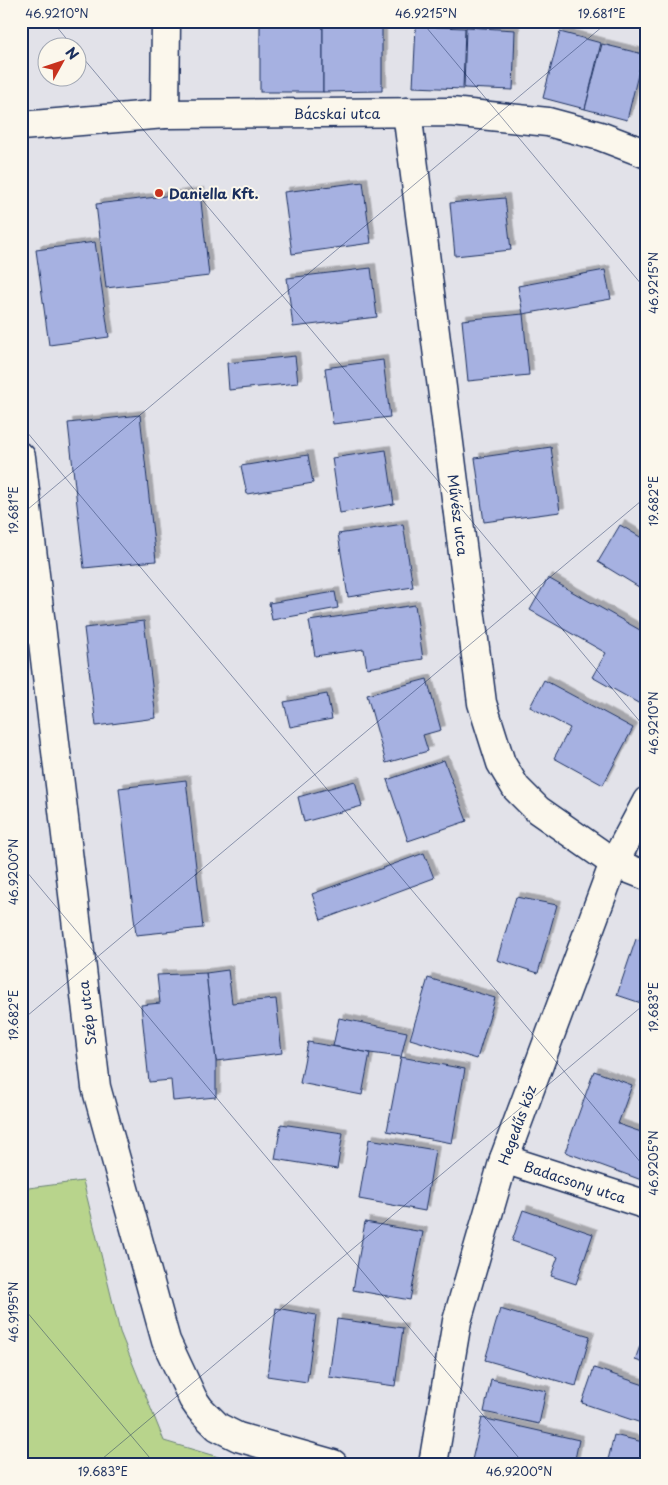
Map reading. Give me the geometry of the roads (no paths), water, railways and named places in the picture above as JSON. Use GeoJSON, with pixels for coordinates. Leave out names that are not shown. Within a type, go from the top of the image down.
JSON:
{"type":"FeatureCollection","features":[{"type":"Feature","properties":{"kind":"street"},"geometry":{"type":"LineString","coordinates":[[165,114],[166,21]]}},
{"type":"Feature","properties":{"kind":"street","name":"Művész utca"},"geometry":{"type":"LineString","coordinates":[[407,112],[482,703],[501,763],[516,788],[538,810],[614,863],[647,876]]}},
{"type":"Feature","properties":{"kind":"street","name":"Bácskai utca"},"geometry":{"type":"LineString","coordinates":[[21,126],[165,114],[451,112],[548,122],[600,136],[647,154]]}},
{"type":"Feature","properties":{"kind":"street","name":"Szép utca"},"geometry":{"type":"LineString","coordinates":[[21,457],[96,1087],[166,1341],[200,1409],[218,1427],[238,1437],[333,1464]]}},
{"type":"Feature","properties":{"kind":"street","name":"Hegedűs köz"},"geometry":{"type":"LineString","coordinates":[[433,1464],[457,1321],[504,1159],[614,863],[647,801]]}},
{"type":"Feature","properties":{"kind":"street","name":"Badacsony utca"},"geometry":{"type":"LineString","coordinates":[[504,1159],[647,1205]]}},
{"type":"Feature","properties":{"kind":"place","name":"Daniella Kft."},"geometry":{"type":"Point","coordinates":[159,193]}}]}
